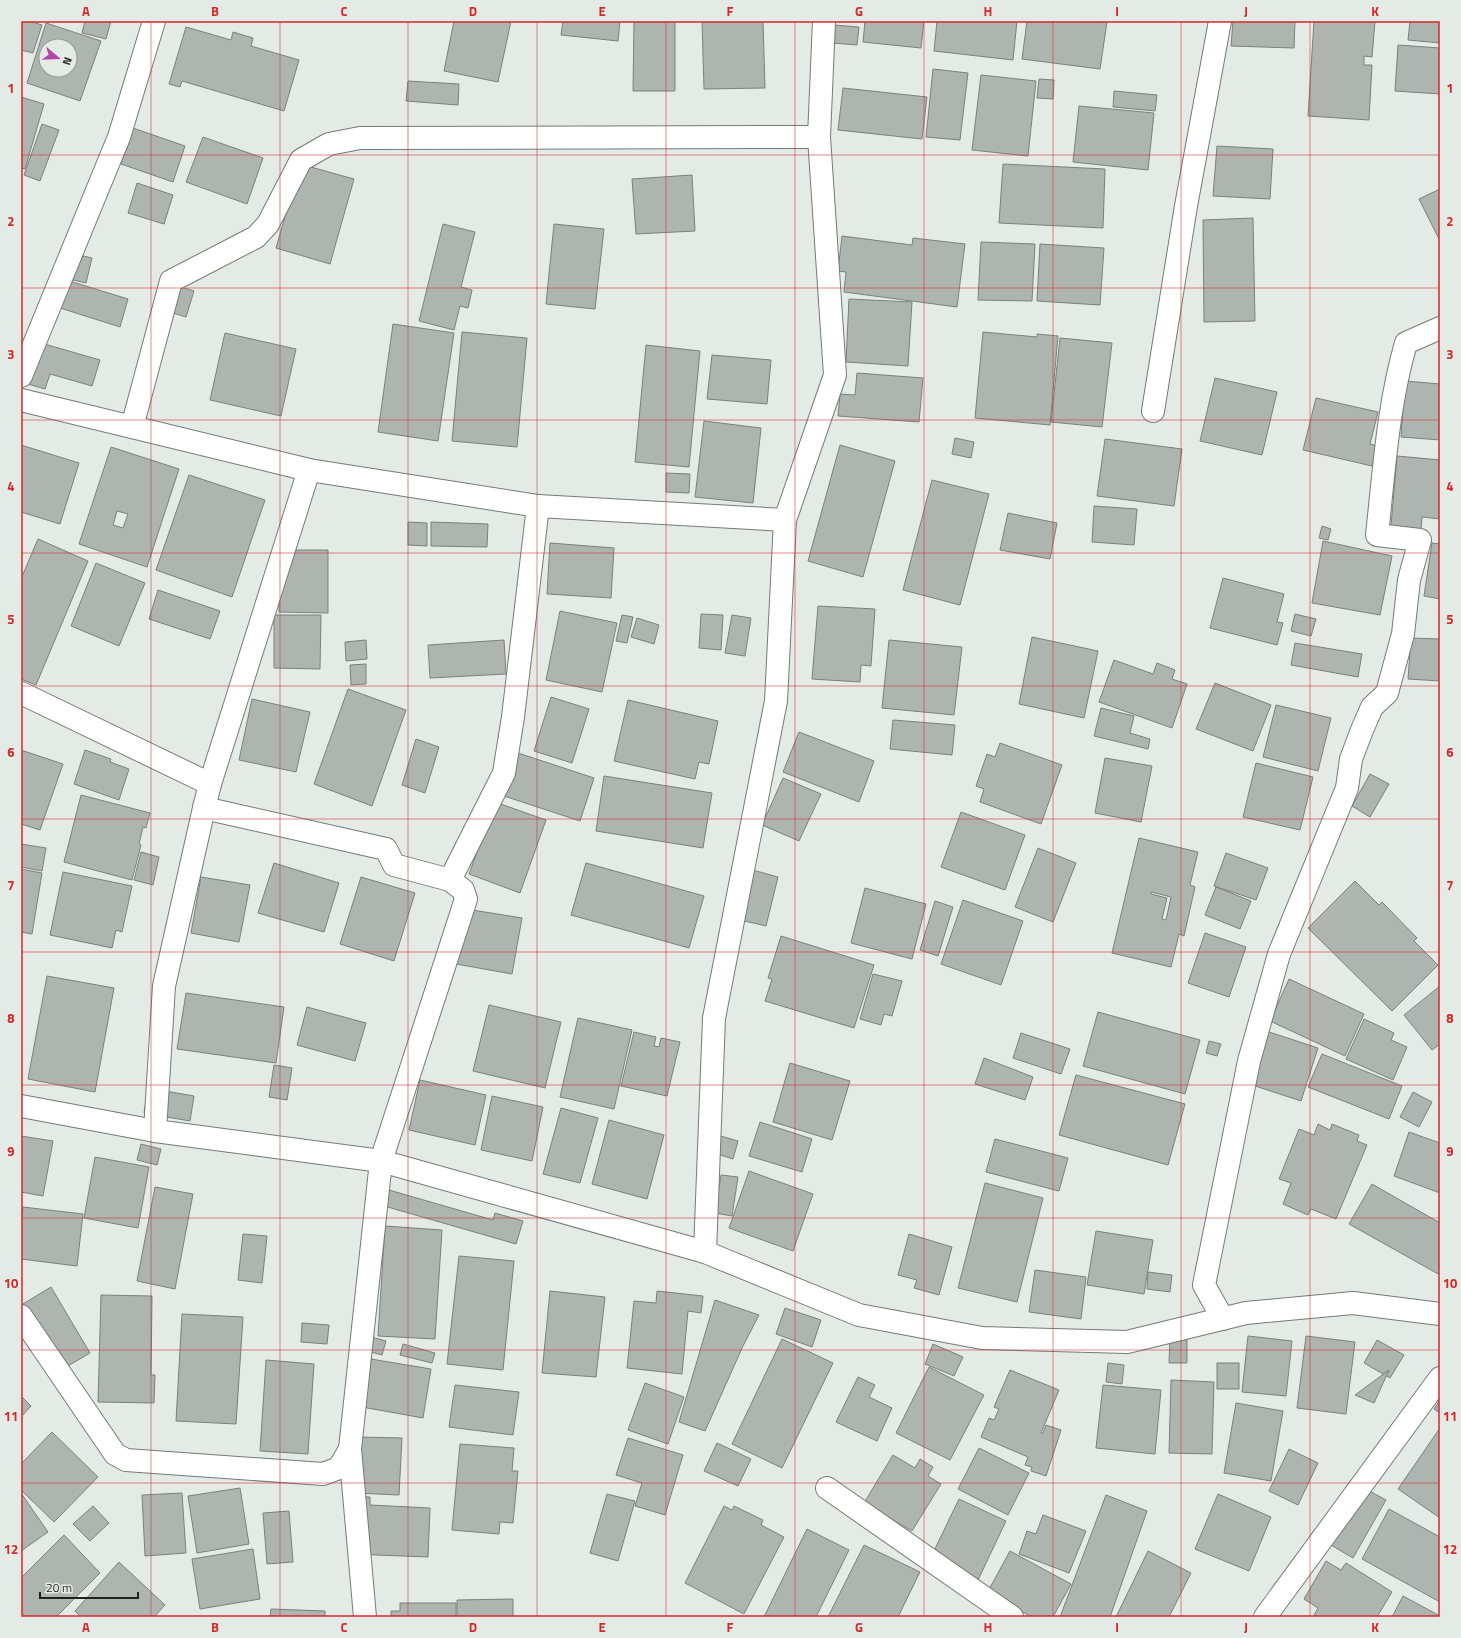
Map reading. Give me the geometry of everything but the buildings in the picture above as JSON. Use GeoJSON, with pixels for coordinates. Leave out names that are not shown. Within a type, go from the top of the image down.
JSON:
{"type":"FeatureCollection","features":[{"type":"Feature","properties":{"kind":"street"},"geometry":{"type":"LineString","coordinates":[[21,376],[119,137],[154,21]]}},
{"type":"Feature","properties":{"kind":"street"},"geometry":{"type":"LineString","coordinates":[[705,1252],[714,1018],[776,701],[785,520],[835,375],[818,137],[824,21]]}},
{"type":"Feature","properties":{"kind":"street"},"geometry":{"type":"LineString","coordinates":[[1153,411],[1186,206],[1220,21]]}},
{"type":"Feature","properties":{"kind":"street"},"geometry":{"type":"LineString","coordinates":[[132,427],[171,281],[256,237],[268,224],[301,160],[329,144],[360,138],[818,137]]}},
{"type":"Feature","properties":{"kind":"street"},"geometry":{"type":"LineString","coordinates":[[1223,1319],[1204,1285],[1249,1061],[1279,954],[1347,788],[1351,759],[1362,730],[1372,707],[1387,693],[1403,634],[1409,580],[1420,540],[1377,535],[1388,436],[1398,373],[1406,343],[1440,328]]}},
{"type":"Feature","properties":{"kind":"street"},"geometry":{"type":"LineString","coordinates":[[21,400],[309,470],[538,506],[785,520]]}},
{"type":"Feature","properties":{"kind":"street"},"geometry":{"type":"LineString","coordinates":[[155,1131],[164,986],[204,808],[210,784],[309,470]]}},
{"type":"Feature","properties":{"kind":"street"},"geometry":{"type":"LineString","coordinates":[[450,880],[504,773],[513,717],[538,506]]}},
{"type":"Feature","properties":{"kind":"street"},"geometry":{"type":"LineString","coordinates":[[21,693],[210,784]]}},
{"type":"Feature","properties":{"kind":"street"},"geometry":{"type":"LineString","coordinates":[[204,808],[386,849],[394,864],[450,880],[463,890],[466,899],[381,1161],[350,1449],[365,1617]]}},
{"type":"Feature","properties":{"kind":"street"},"geometry":{"type":"LineString","coordinates":[[21,1106],[155,1131],[381,1161],[705,1252],[859,1315],[982,1338],[1127,1342],[1246,1314],[1353,1304],[1440,1314]]}},
{"type":"Feature","properties":{"kind":"street"},"geometry":{"type":"LineString","coordinates":[[21,1316],[115,1454],[126,1460],[323,1474],[339,1468],[350,1449]]}},
{"type":"Feature","properties":{"kind":"street"},"geometry":{"type":"LineString","coordinates":[[1265,1617],[1440,1378]]}},
{"type":"Feature","properties":{"kind":"street"},"geometry":{"type":"LineString","coordinates":[[828,1488],[1012,1617]]}}]}
